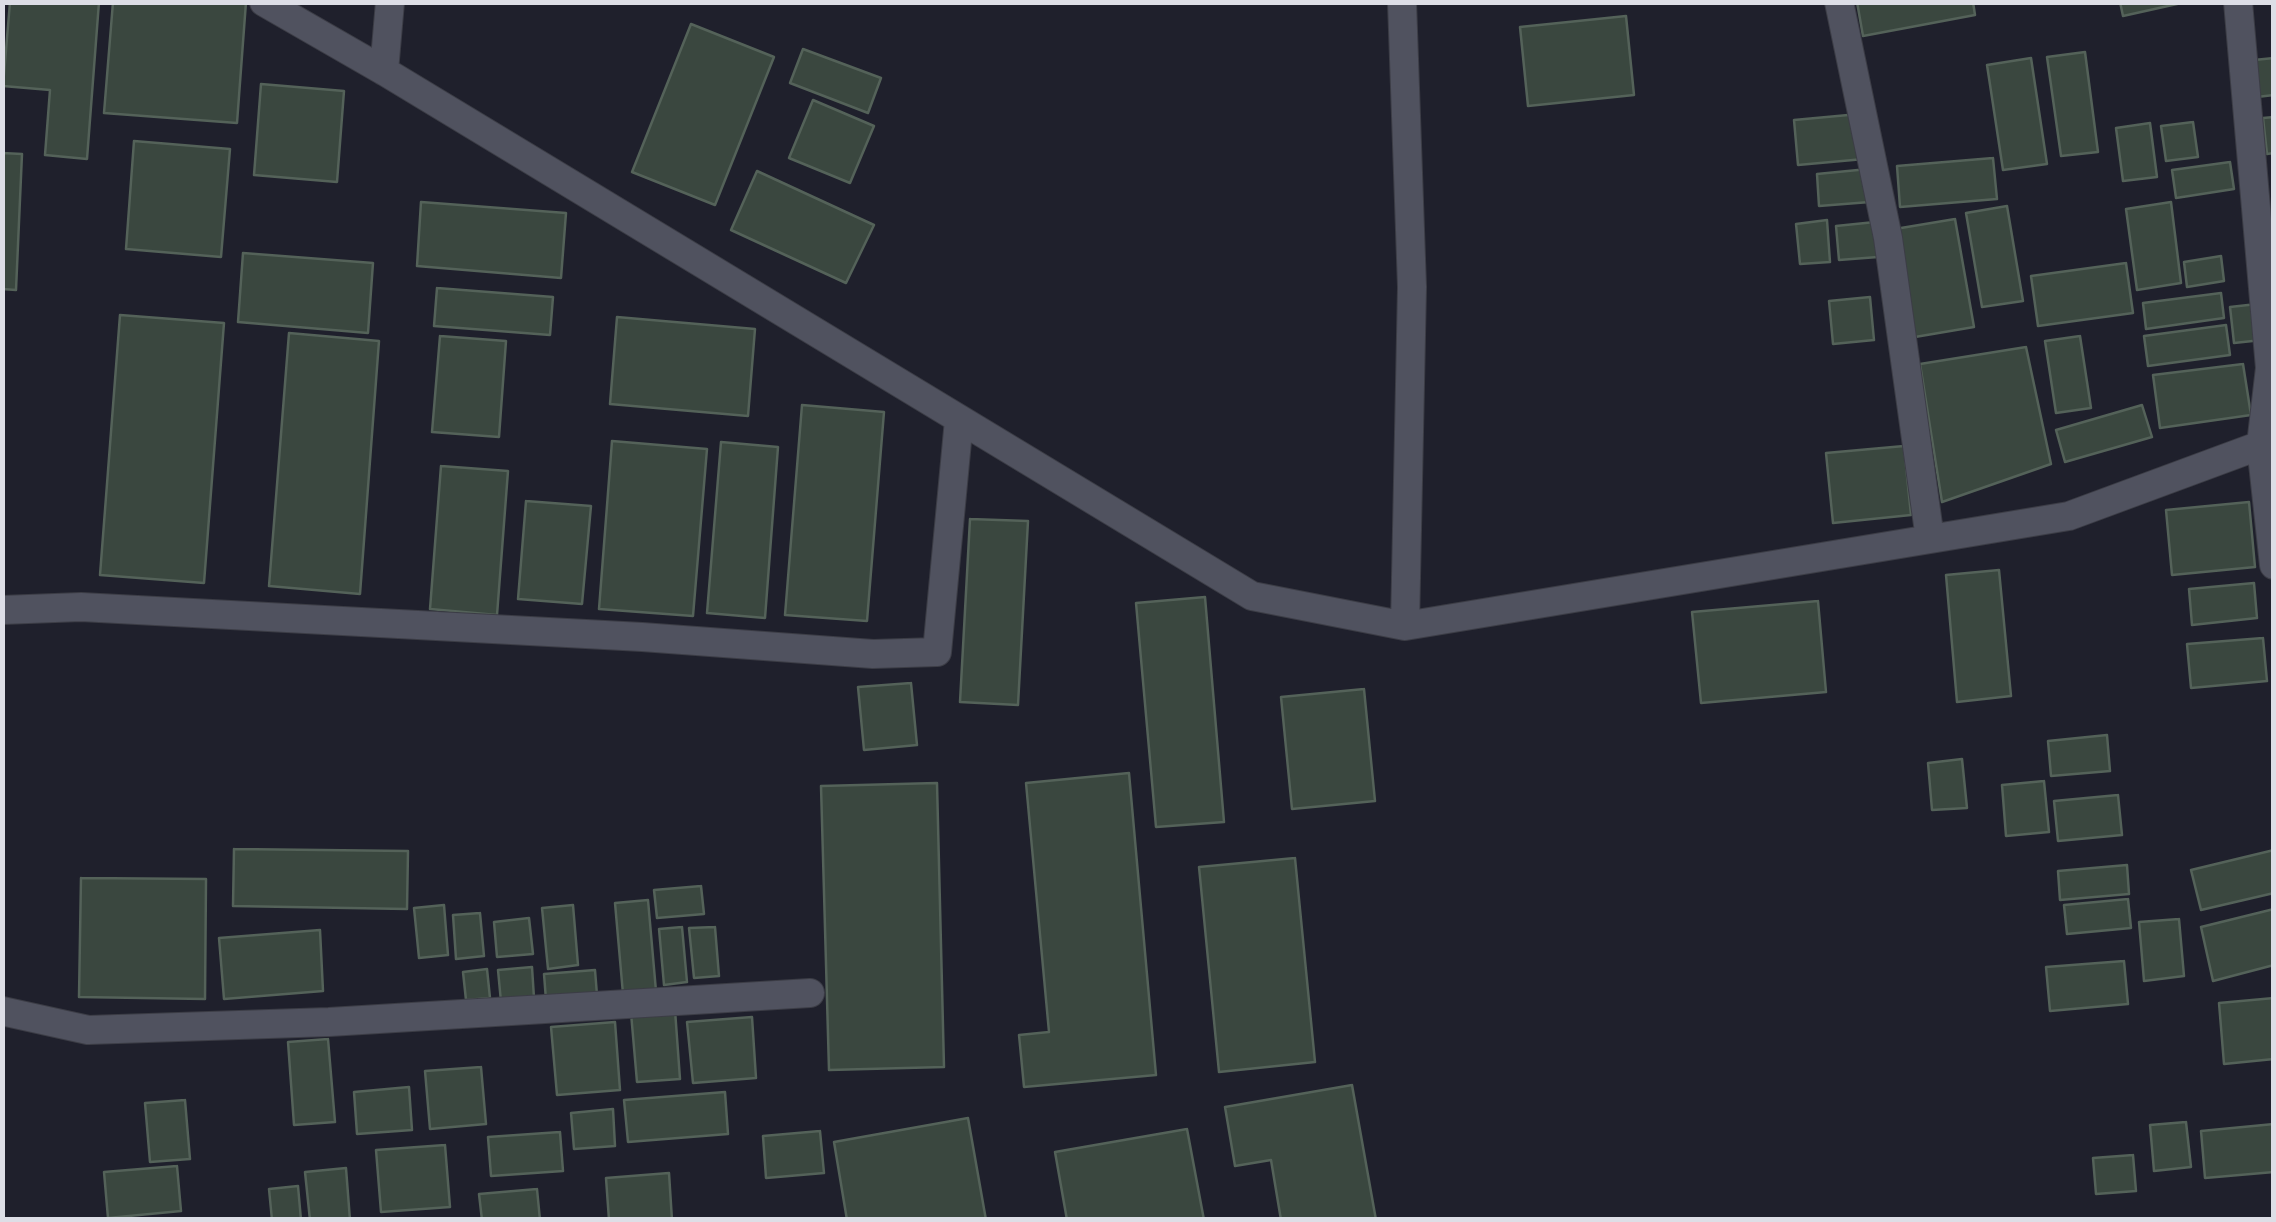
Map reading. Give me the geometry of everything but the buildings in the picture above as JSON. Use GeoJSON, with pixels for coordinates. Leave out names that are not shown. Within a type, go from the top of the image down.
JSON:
{"type":"FeatureCollection","features":[{"type":"Feature","properties":{"kind":"street"},"geometry":{"type":"LineString","coordinates":[[264,2],[1252,596],[1405,626],[2069,516],[2267,441]]}},
{"type":"Feature","properties":{"kind":"street"},"geometry":{"type":"LineString","coordinates":[[384,72],[390,2]]}},
{"type":"Feature","properties":{"kind":"street"},"geometry":{"type":"LineString","coordinates":[[1402,2],[1412,287],[1405,626]]}},
{"type":"Feature","properties":{"kind":"street"},"geometry":{"type":"LineString","coordinates":[[1839,2],[1888,238],[1930,538]]}},
{"type":"Feature","properties":{"kind":"street"},"geometry":{"type":"LineString","coordinates":[[2238,2],[2270,368],[2267,441],[2274,565]]}},
{"type":"Feature","properties":{"kind":"street"},"geometry":{"type":"LineString","coordinates":[[2,610],[81,607],[642,637],[873,654],[938,652],[960,420]]}},
{"type":"Feature","properties":{"kind":"street"},"geometry":{"type":"LineString","coordinates":[[2,1011],[88,1030],[329,1022],[810,993]]}}]}
